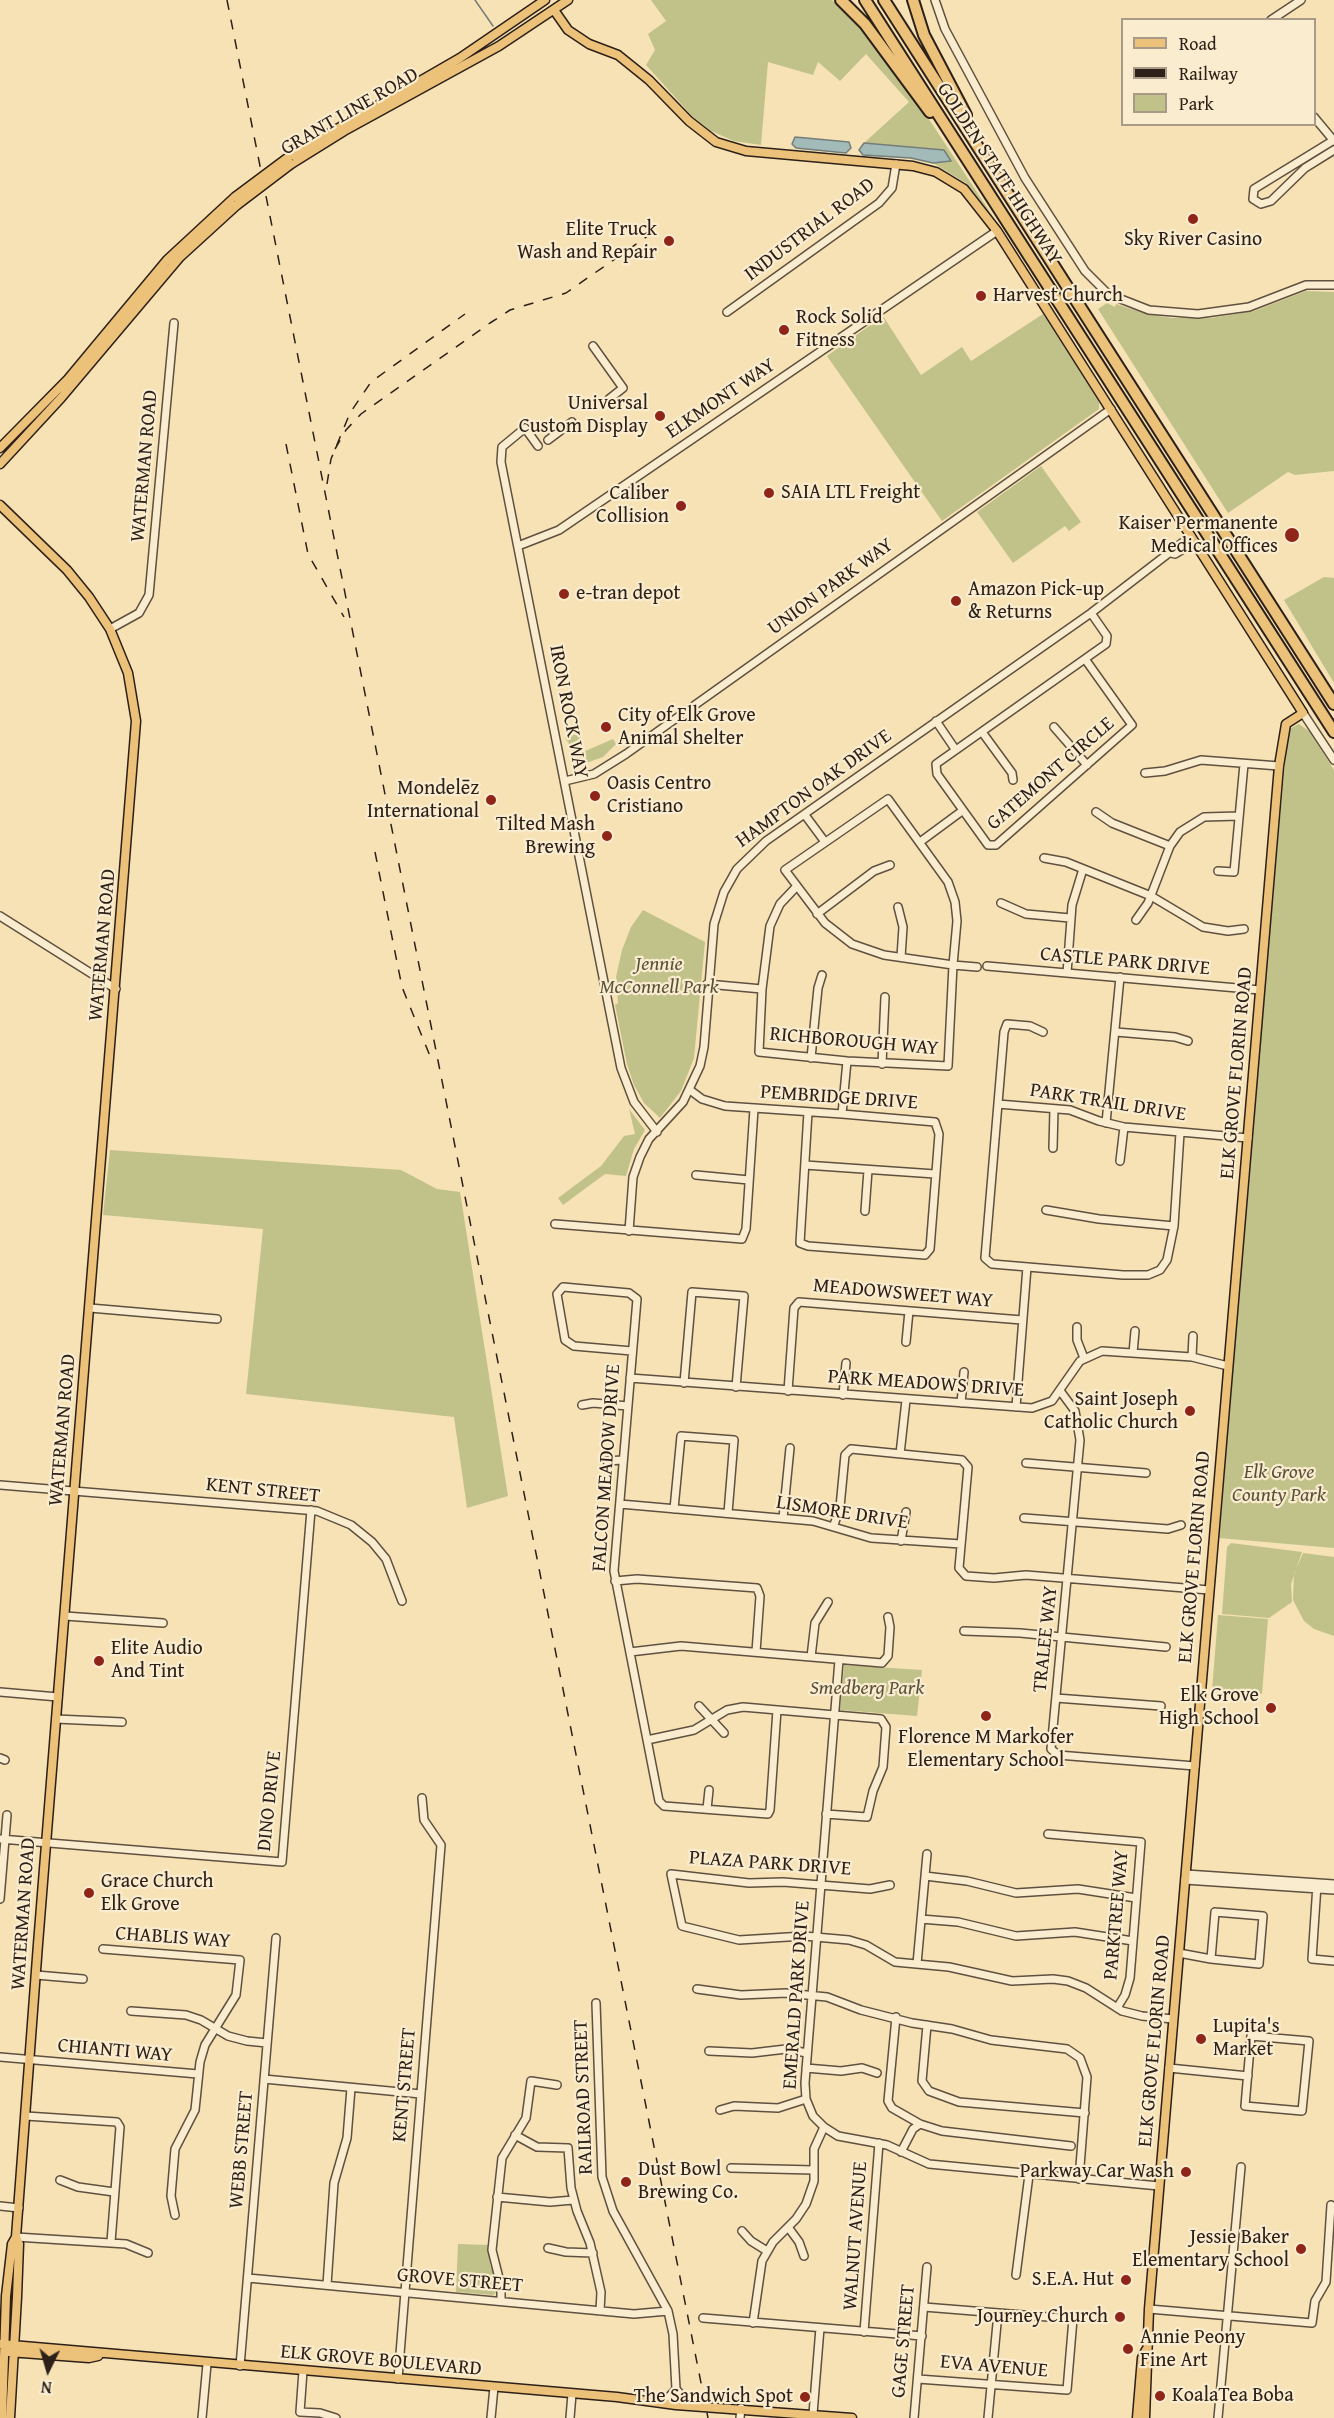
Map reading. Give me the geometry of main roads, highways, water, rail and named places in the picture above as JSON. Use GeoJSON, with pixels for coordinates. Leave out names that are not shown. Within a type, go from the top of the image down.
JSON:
{"type":"FeatureCollection","features":[{"type":"Feature","properties":{"kind":"highway"},"geometry":{"type":"LineString","coordinates":[[841,0],[865,24],[983,182]]}},
{"type":"Feature","properties":{"kind":"highway","name":"GOLDEN STATE HIGHWAY"},"geometry":{"type":"LineString","coordinates":[[865,0],[1334,732]]}},
{"type":"Feature","properties":{"kind":"highway","name":"GOLDEN STATE HIGHWAY"},"geometry":{"type":"LineString","coordinates":[[884,0],[1334,704]]}},
{"type":"Feature","properties":{"kind":"highway"},"geometry":{"type":"LineString","coordinates":[[913,0],[924,35],[974,129],[979,146]]}},
{"type":"Feature","properties":{"kind":"main road","name":"GRANT LINE ROAD"},"geometry":{"type":"LineString","coordinates":[[0,448],[68,379],[167,260],[236,201],[291,160],[460,58],[545,0]]}},
{"type":"Feature","properties":{"kind":"main road","name":"GRANT LINE ROAD"},"geometry":{"type":"LineString","coordinates":[[291,160],[499,46],[568,0]]}},
{"type":"Feature","properties":{"kind":"main road","name":"ELK GROVE FLORIN ROAD"},"geometry":{"type":"LineString","coordinates":[[554,10],[568,30],[589,44],[618,55],[648,80],[689,121],[716,142],[746,151],[924,168],[956,183],[979,204],[1301,710],[1286,724],[1280,766],[1159,2186],[1146,2350],[1148,2376],[1145,2418]]}},
{"type":"Feature","properties":{"kind":"main road","name":"GRANT LINE ROAD"},"geometry":{"type":"LineString","coordinates":[[0,464],[61,398],[180,257],[236,201]]}},
{"type":"Feature","properties":{"kind":"main road","name":"WATERMAN ROAD"},"geometry":{"type":"LineString","coordinates":[[0,505],[67,570],[89,597],[110,629],[128,673],[136,721],[19,2208],[6,2296],[2,2348],[4,2418]]}},
{"type":"Feature","properties":{"kind":"main road","name":"WATERMAN ROAD"},"geometry":{"type":"LineString","coordinates":[[10,2418],[19,2244],[16,2237]]}},
{"type":"Feature","properties":{"kind":"main road","name":"ELK GROVE BOULEVARD"},"geometry":{"type":"LineString","coordinates":[[2,2348],[89,2358],[100,2355],[572,2394],[687,2401],[739,2408]]}},
{"type":"Feature","properties":{"kind":"main road","name":"ELK GROVE FLORIN ROAD"},"geometry":{"type":"LineString","coordinates":[[1137,2418],[1142,2358],[1146,2350]]}},
{"type":"Feature","properties":{"kind":"main road","name":"ELK GROVE BOULEVARD"},"geometry":{"type":"LineString","coordinates":[[663,2400],[675,2405],[852,2418]]}},
{"type":"Feature","properties":{"kind":"main road"},"geometry":{"type":"LineString","coordinates":[[675,2405],[687,2401]]}},
{"type":"Feature","properties":{"kind":"water"},"geometry":{"type":"Polygon","coordinates":[[[795,137],[849,142],[851,148],[846,153],[796,148],[792,144],[795,137]]]}},
{"type":"Feature","properties":{"kind":"water"},"geometry":{"type":"Polygon","coordinates":[[[864,143],[944,150],[951,161],[933,163],[911,158],[863,155],[859,150],[864,143]]]}},
{"type":"Feature","properties":{"kind":"waterway"},"geometry":{"type":"LineString","coordinates":[[475,0],[493,26]]}},
{"type":"Feature","properties":{"kind":"railway"},"geometry":{"type":"LineString","coordinates":[[227,0],[708,2418]]}},
{"type":"Feature","properties":{"kind":"railway"},"geometry":{"type":"LineString","coordinates":[[335,449],[346,430],[361,414],[490,323],[510,310],[566,293],[655,231]]}},
{"type":"Feature","properties":{"kind":"railway"},"geometry":{"type":"LineString","coordinates":[[327,484],[331,459],[350,413],[371,382],[465,314]]}},
{"type":"Feature","properties":{"kind":"railway"},"geometry":{"type":"LineString","coordinates":[[286,444],[308,554],[344,617]]}},
{"type":"Feature","properties":{"kind":"railway"},"geometry":{"type":"LineString","coordinates":[[375,852],[402,987],[430,1056]]}},
{"type":"Feature","properties":{"kind":"place","name":"Sky River Casino"},"geometry":{"type":"Point","coordinates":[1193,219]}},
{"type":"Feature","properties":{"kind":"place","name":"Elite Truck Wash and Repair"},"geometry":{"type":"Point","coordinates":[669,241]}},
{"type":"Feature","properties":{"kind":"place","name":"Harvest Church"},"geometry":{"type":"Point","coordinates":[981,296]}},
{"type":"Feature","properties":{"kind":"place","name":"Rock Solid Fitness"},"geometry":{"type":"Point","coordinates":[784,330]}},
{"type":"Feature","properties":{"kind":"place","name":"Universal Custom Display"},"geometry":{"type":"Point","coordinates":[660,416]}},
{"type":"Feature","properties":{"kind":"place","name":"SAIA LTL Freight"},"geometry":{"type":"Point","coordinates":[769,493]}},
{"type":"Feature","properties":{"kind":"place","name":"Caliber Collision"},"geometry":{"type":"Point","coordinates":[681,506]}},
{"type":"Feature","properties":{"kind":"place","name":"Kaiser Permanente Medical Offices"},"geometry":{"type":"Point","coordinates":[1292,535]}},
{"type":"Feature","properties":{"kind":"place","name":"e-tran depot"},"geometry":{"type":"Point","coordinates":[564,594]}},
{"type":"Feature","properties":{"kind":"place","name":"Amazon Pick-up & Returns"},"geometry":{"type":"Point","coordinates":[956,601]}},
{"type":"Feature","properties":{"kind":"place","name":"City of Elk Grove Animal Shelter"},"geometry":{"type":"Point","coordinates":[606,727]}},
{"type":"Feature","properties":{"kind":"place","name":"Oasis Centro Cristiano"},"geometry":{"type":"Point","coordinates":[595,796]}},
{"type":"Feature","properties":{"kind":"place","name":"Mondelēz International"},"geometry":{"type":"Point","coordinates":[491,800]}},
{"type":"Feature","properties":{"kind":"place","name":"Tilted Mash Brewing"},"geometry":{"type":"Point","coordinates":[607,836]}},
{"type":"Feature","properties":{"kind":"place","name":"Saint Joseph Catholic Church"},"geometry":{"type":"Point","coordinates":[1190,1411]}},
{"type":"Feature","properties":{"kind":"place","name":"Elite Audio And Tint"},"geometry":{"type":"Point","coordinates":[99,1661]}},
{"type":"Feature","properties":{"kind":"place","name":"Elk Grove High School"},"geometry":{"type":"Point","coordinates":[1271,1708]}},
{"type":"Feature","properties":{"kind":"place","name":"Florence M Markofer Elementary School"},"geometry":{"type":"Point","coordinates":[986,1716]}},
{"type":"Feature","properties":{"kind":"place","name":"Grace Church Elk Grove"},"geometry":{"type":"Point","coordinates":[89,1893]}},
{"type":"Feature","properties":{"kind":"place","name":"Lupita's Market"},"geometry":{"type":"Point","coordinates":[1201,2039]}},
{"type":"Feature","properties":{"kind":"place","name":"Parkway Car Wash"},"geometry":{"type":"Point","coordinates":[1186,2172]}},
{"type":"Feature","properties":{"kind":"place","name":"Dust Bowl Brewing Co."},"geometry":{"type":"Point","coordinates":[626,2182]}},
{"type":"Feature","properties":{"kind":"place","name":"Jessie Baker Elementary School"},"geometry":{"type":"Point","coordinates":[1301,2249]}},
{"type":"Feature","properties":{"kind":"place","name":"S.E.A. Hut"},"geometry":{"type":"Point","coordinates":[1126,2280]}},
{"type":"Feature","properties":{"kind":"place","name":"Journey Church"},"geometry":{"type":"Point","coordinates":[1120,2317]}},
{"type":"Feature","properties":{"kind":"place","name":"Annie Peony Fine Art"},"geometry":{"type":"Point","coordinates":[1128,2349]}},
{"type":"Feature","properties":{"kind":"place","name":"KoalaTea Boba"},"geometry":{"type":"Point","coordinates":[1160,2396]}},
{"type":"Feature","properties":{"kind":"place","name":"The Sandwich Spot"},"geometry":{"type":"Point","coordinates":[805,2397]}},
{"type":"Feature","properties":{"kind":"park label","name":"Jennie McConnell Park"},"geometry":{"type":"Point","coordinates":[659,976]}},
{"type":"Feature","properties":{"kind":"park label","name":"Elk Grove County Park"},"geometry":{"type":"Point","coordinates":[1279,1484]}},
{"type":"Feature","properties":{"kind":"park label","name":"Smedberg Park"},"geometry":{"type":"Point","coordinates":[867,1689]}}]}
